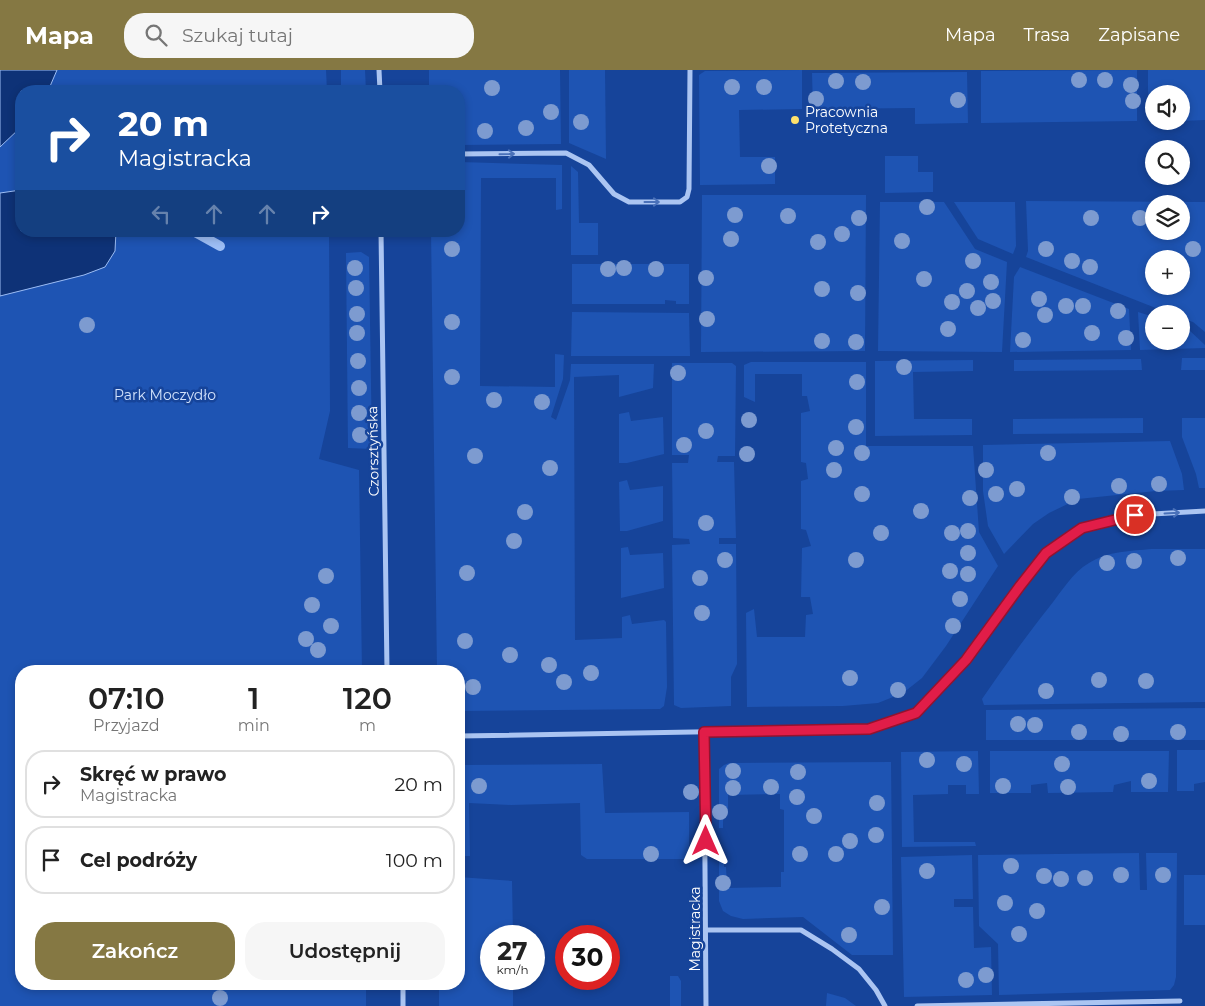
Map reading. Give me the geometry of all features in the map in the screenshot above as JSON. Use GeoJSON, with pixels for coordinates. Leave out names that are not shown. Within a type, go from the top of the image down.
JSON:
{"type":"FeatureCollection","features":[{"type":"Feature","properties":{"kind":"street"},"geometry":{"type":"LineString","coordinates":[[379,70],[380,85]]}},
{"type":"Feature","properties":{"kind":"street"},"geometry":{"type":"LineString","coordinates":[[465,154],[566,153],[589,165],[614,194],[629,202],[680,202],[686,197],[689,189],[690,70]]}},
{"type":"Feature","properties":{"kind":"street","name":"Czorsztyńska"},"geometry":{"type":"LineString","coordinates":[[381,237],[387,665]]}},
{"type":"Feature","properties":{"kind":"street"},"geometry":{"type":"LineString","coordinates":[[465,736],[869,729],[916,713],[966,660],[1046,553],[1082,528],[1135,515],[1205,511]]}},
{"type":"Feature","properties":{"kind":"street","name":"Magistracka"},"geometry":{"type":"LineString","coordinates":[[704,732],[707,930],[706,1006]]}},
{"type":"Feature","properties":{"kind":"street"},"geometry":{"type":"LineString","coordinates":[[707,930],[800,930],[832,949],[859,969],[876,990],[885,1006]]}},
{"type":"Feature","properties":{"kind":"street"},"geometry":{"type":"LineString","coordinates":[[403,990],[404,1006]]}},
{"type":"Feature","properties":{"kind":"street"},"geometry":{"type":"LineString","coordinates":[[917,1006],[1180,1001]]}},
{"type":"Feature","properties":{"kind":"green space","name":"Park Moczydło"},"geometry":{"type":"Polygon","coordinates":[[[0,70],[326,70],[327,85],[15,85],[15,237],[329,237],[330,411],[319,459],[359,470],[362,665],[15,665],[15,990],[366,990],[366,1006],[0,1006],[0,70]]]}},
{"type":"Feature","properties":{"kind":"green space"},"geometry":{"type":"Polygon","coordinates":[[[341,70],[365,70],[366,85],[341,85],[341,70]]]}},
{"type":"Feature","properties":{"kind":"green space"},"geometry":{"type":"Polygon","coordinates":[[[429,70],[560,70],[561,144],[465,145],[465,85],[429,85],[429,70]]]}},
{"type":"Feature","properties":{"kind":"green space"},"geometry":{"type":"Polygon","coordinates":[[[569,70],[605,70],[606,159],[569,143],[569,70]]]}},
{"type":"Feature","properties":{"kind":"green space"},"geometry":{"type":"Polygon","coordinates":[[[802,70],[802,109],[739,110],[740,157],[775,157],[775,184],[700,185],[699,75],[705,71],[802,70]]]}},
{"type":"Feature","properties":{"kind":"green space"},"geometry":{"type":"Polygon","coordinates":[[[1137,70],[1137,121],[981,123],[981,71],[1137,70]]]}},
{"type":"Feature","properties":{"kind":"green space"},"geometry":{"type":"Polygon","coordinates":[[[1148,70],[1205,70],[1205,120],[1190,121],[1190,85],[1148,85],[1148,70]]]}},
{"type":"Feature","properties":{"kind":"green space"},"geometry":{"type":"Polygon","coordinates":[[[967,72],[968,123],[915,124],[915,108],[813,109],[812,73],[967,72]]]}},
{"type":"Feature","properties":{"kind":"green space"},"geometry":{"type":"Polygon","coordinates":[[[885,156],[918,156],[918,172],[933,172],[933,192],[885,193],[885,156]]]}},
{"type":"Feature","properties":{"kind":"green space"},"geometry":{"type":"Polygon","coordinates":[[[465,162],[562,165],[562,209],[556,210],[556,178],[481,178],[480,386],[555,387],[555,354],[564,355],[563,379],[551,417],[556,420],[570,380],[571,364],[654,364],[653,388],[619,397],[619,375],[574,377],[575,640],[622,638],[622,617],[630,615],[632,624],[664,620],[666,622],[667,687],[664,706],[660,709],[465,711],[465,665],[437,665],[431,237],[465,237],[465,162]]]}},
{"type":"Feature","properties":{"kind":"green space"},"geometry":{"type":"Polygon","coordinates":[[[571,166],[578,172],[579,223],[598,223],[598,255],[571,255],[571,166]]]}},
{"type":"Feature","properties":{"kind":"green space"},"geometry":{"type":"Polygon","coordinates":[[[702,195],[866,195],[865,351],[701,352],[702,195]]]}},
{"type":"Feature","properties":{"kind":"green space"},"geometry":{"type":"Polygon","coordinates":[[[1026,201],[1145,202],[1145,240],[1190,240],[1190,202],[1205,202],[1205,332],[1190,321],[1190,305],[1148,305],[1026,257],[1028,251],[1026,201]]]}},
{"type":"Feature","properties":{"kind":"green space"},"geometry":{"type":"Polygon","coordinates":[[[880,202],[944,202],[975,249],[1007,262],[1002,352],[878,351],[880,202]]]}},
{"type":"Feature","properties":{"kind":"green space"},"geometry":{"type":"Polygon","coordinates":[[[954,202],[1015,202],[1016,246],[1013,254],[978,239],[954,202]]]}},
{"type":"Feature","properties":{"kind":"green space"},"geometry":{"type":"Polygon","coordinates":[[[361,252],[369,257],[372,449],[348,448],[346,253],[361,252]]]}},
{"type":"Feature","properties":{"kind":"green space"},"geometry":{"type":"Polygon","coordinates":[[[572,264],[689,264],[689,304],[676,304],[676,301],[665,300],[665,304],[572,304],[572,264]]]}},
{"type":"Feature","properties":{"kind":"green space"},"geometry":{"type":"Polygon","coordinates":[[[1020,267],[1129,309],[1131,350],[1010,352],[1014,277],[1020,267]]]}},
{"type":"Feature","properties":{"kind":"green space"},"geometry":{"type":"Polygon","coordinates":[[[572,312],[689,313],[690,356],[571,356],[572,312]]]}},
{"type":"Feature","properties":{"kind":"green space"},"geometry":{"type":"Polygon","coordinates":[[[1138,312],[1145,314],[1145,350],[1140,350],[1138,312]]]}},
{"type":"Feature","properties":{"kind":"green space"},"geometry":{"type":"Polygon","coordinates":[[[1190,331],[1205,345],[1205,348],[1190,348],[1190,331]]]}},
{"type":"Feature","properties":{"kind":"green space"},"geometry":{"type":"Polygon","coordinates":[[[1182,358],[1205,358],[1205,370],[1181,370],[1182,358]]]}},
{"type":"Feature","properties":{"kind":"green space"},"geometry":{"type":"Polygon","coordinates":[[[1141,359],[1142,370],[1014,371],[1014,360],[1141,359]]]}},
{"type":"Feature","properties":{"kind":"green space"},"geometry":{"type":"Polygon","coordinates":[[[973,360],[973,371],[913,372],[914,419],[972,419],[972,435],[875,436],[875,361],[973,360]]]}},
{"type":"Feature","properties":{"kind":"green space"},"geometry":{"type":"Polygon","coordinates":[[[751,362],[866,362],[866,446],[973,446],[979,532],[998,566],[946,646],[922,678],[903,693],[878,703],[843,706],[747,707],[746,613],[754,609],[757,637],[805,637],[806,615],[813,614],[810,597],[801,597],[802,548],[811,546],[806,530],[801,529],[801,481],[808,479],[806,463],[801,462],[801,413],[810,411],[807,396],[802,396],[802,374],[755,374],[755,402],[744,397],[744,365],[751,362]]]}},
{"type":"Feature","properties":{"kind":"green space"},"geometry":{"type":"Polygon","coordinates":[[[672,363],[732,363],[736,366],[735,456],[718,456],[717,462],[734,462],[736,538],[719,538],[719,544],[736,544],[737,664],[731,677],[731,706],[681,708],[674,705],[672,545],[690,544],[689,539],[673,538],[672,463],[688,463],[689,455],[672,455],[672,363]]]}},
{"type":"Feature","properties":{"kind":"green space"},"geometry":{"type":"Polygon","coordinates":[[[629,412],[631,421],[663,417],[664,454],[627,463],[619,463],[619,414],[629,412]]]}},
{"type":"Feature","properties":{"kind":"green space"},"geometry":{"type":"Polygon","coordinates":[[[1143,418],[1143,433],[1013,434],[1013,419],[1143,418]]]}},
{"type":"Feature","properties":{"kind":"green space"},"geometry":{"type":"Polygon","coordinates":[[[1182,418],[1205,418],[1205,488],[1199,488],[1196,474],[1182,437],[1182,418]]]}},
{"type":"Feature","properties":{"kind":"green space"},"geometry":{"type":"Polygon","coordinates":[[[1170,441],[1182,474],[1184,490],[1078,499],[1049,513],[1033,524],[1004,554],[988,526],[983,491],[983,445],[1170,441]]]}},
{"type":"Feature","properties":{"kind":"green space"},"geometry":{"type":"Polygon","coordinates":[[[627,480],[630,490],[663,486],[663,521],[627,531],[620,531],[619,482],[627,480]]]}},
{"type":"Feature","properties":{"kind":"green space"},"geometry":{"type":"Polygon","coordinates":[[[628,547],[630,555],[663,553],[664,588],[621,598],[621,548],[628,547]]]}},
{"type":"Feature","properties":{"kind":"green space"},"geometry":{"type":"Polygon","coordinates":[[[1152,549],[1205,549],[1205,702],[984,705],[982,699],[1032,629],[1077,572],[1089,563],[1104,556],[1120,552],[1152,549]]]}},
{"type":"Feature","properties":{"kind":"green space"},"geometry":{"type":"Polygon","coordinates":[[[1205,708],[1205,740],[986,740],[986,710],[1205,708]]]}},
{"type":"Feature","properties":{"kind":"green space"},"geometry":{"type":"Polygon","coordinates":[[[1177,750],[1205,750],[1205,782],[1194,784],[1194,791],[1177,791],[1177,750]]]}},
{"type":"Feature","properties":{"kind":"green space"},"geometry":{"type":"Polygon","coordinates":[[[978,751],[979,794],[966,794],[966,785],[948,785],[948,794],[913,795],[914,842],[975,842],[976,846],[902,847],[901,752],[978,751]]]}},
{"type":"Feature","properties":{"kind":"green space"},"geometry":{"type":"Polygon","coordinates":[[[990,751],[1169,751],[1168,792],[1131,792],[1131,781],[1114,785],[1113,792],[1048,793],[1047,783],[1031,785],[1031,793],[990,793],[990,751]]]}},
{"type":"Feature","properties":{"kind":"green space"},"geometry":{"type":"Polygon","coordinates":[[[891,762],[893,955],[852,955],[803,917],[743,919],[731,916],[723,911],[719,901],[719,860],[724,860],[724,867],[726,867],[727,888],[781,887],[781,872],[784,872],[784,810],[780,809],[780,794],[728,795],[728,814],[723,814],[723,828],[719,828],[719,769],[729,763],[891,762]]]}},
{"type":"Feature","properties":{"kind":"green space"},"geometry":{"type":"Polygon","coordinates":[[[602,764],[605,813],[689,812],[689,859],[587,859],[581,855],[580,803],[511,805],[469,803],[470,856],[465,856],[465,765],[602,764]]]}},
{"type":"Feature","properties":{"kind":"green space"},"geometry":{"type":"Polygon","coordinates":[[[1139,853],[1140,890],[1147,890],[1146,853],[1177,853],[1176,977],[1174,985],[1170,990],[999,995],[998,944],[979,926],[978,855],[1139,853]]]}},
{"type":"Feature","properties":{"kind":"green space"},"geometry":{"type":"Polygon","coordinates":[[[972,855],[973,899],[954,899],[954,907],[973,907],[974,948],[991,947],[992,995],[904,997],[901,857],[972,855]]]}},
{"type":"Feature","properties":{"kind":"green space"},"geometry":{"type":"Polygon","coordinates":[[[1184,875],[1205,875],[1205,925],[1184,925],[1184,875]]]}},
{"type":"Feature","properties":{"kind":"green space"},"geometry":{"type":"Polygon","coordinates":[[[465,877],[512,881],[513,925],[480,925],[480,990],[513,990],[513,1006],[439,1006],[439,990],[465,990],[465,877]]]}},
{"type":"Feature","properties":{"kind":"green space"},"geometry":{"type":"Polygon","coordinates":[[[670,976],[678,976],[681,981],[681,1006],[670,1006],[670,976]]]}},
{"type":"Feature","properties":{"kind":"green space"},"geometry":{"type":"Polygon","coordinates":[[[827,993],[845,998],[856,1006],[826,1006],[827,993]]]}},
{"type":"Feature","properties":{"kind":"shaded area"},"geometry":{"type":"Polygon","coordinates":[[[0,70],[57,70],[51,85],[15,85],[15,133],[0,147],[0,70]]]}},
{"type":"Feature","properties":{"kind":"shaded area"},"geometry":{"type":"Polygon","coordinates":[[[15,191],[15,237],[116,237],[115,251],[105,267],[84,275],[0,296],[0,193],[15,191]]]}},
{"type":"Feature","properties":{"kind":"waterway"},"geometry":{"type":"LineString","coordinates":[[204,237],[220,246]]}},
{"type":"Feature","properties":{"kind":"place","name":"Pracownia Protetyczna"},"geometry":{"type":"Point","coordinates":[795,120]}},
{"type":"Feature","properties":{"kind":"route"},"geometry":{"type":"LineString","coordinates":[[706,841],[706,755],[704,732],[869,729],[916,713],[966,660],[1046,553],[1082,528],[1135,515]]}}]}
